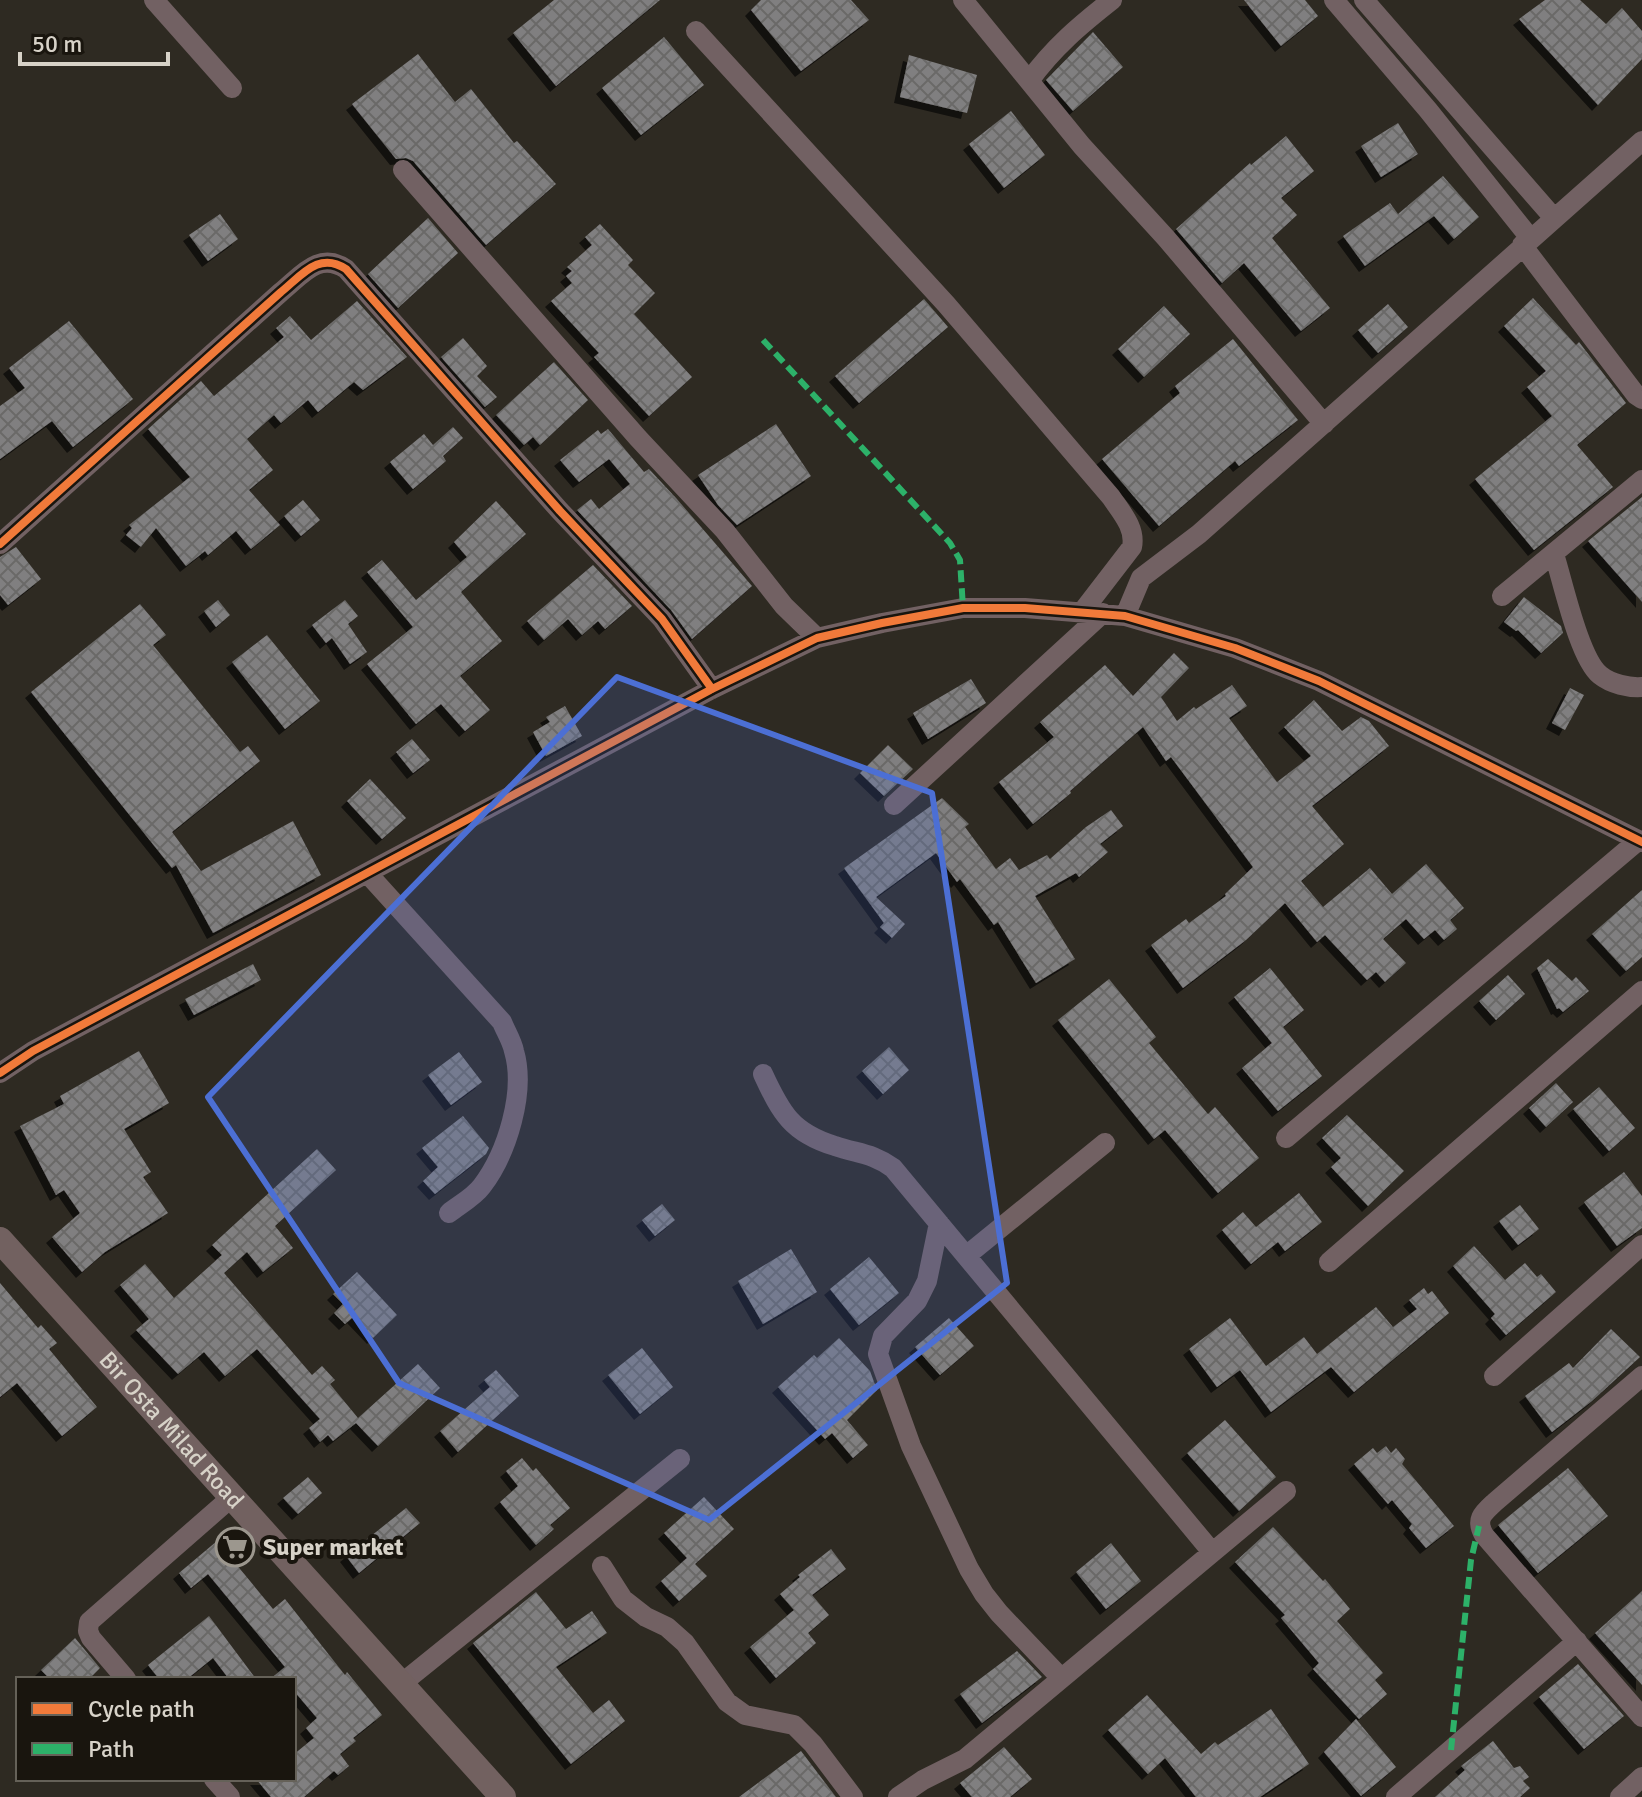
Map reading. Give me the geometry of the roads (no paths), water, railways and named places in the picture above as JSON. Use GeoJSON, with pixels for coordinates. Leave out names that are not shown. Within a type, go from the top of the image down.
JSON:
{"type":"FeatureCollection","features":[{"type":"Feature","properties":{"kind":"main road","name":"Bir Osta Milad Road"},"geometry":{"type":"LineString","coordinates":[[0,1240],[503,1797]]}},
{"type":"Feature","properties":{"kind":"street"},"geometry":{"type":"LineString","coordinates":[[154,0],[232,88]]}},
{"type":"Feature","properties":{"kind":"street"},"geometry":{"type":"LineString","coordinates":[[963,0],[1324,424]]}},
{"type":"Feature","properties":{"kind":"street"},"geometry":{"type":"LineString","coordinates":[[1029,81],[1065,38],[1112,0]]}},
{"type":"Feature","properties":{"kind":"street"},"geometry":{"type":"LineString","coordinates":[[1334,0],[1428,110],[1636,395],[1642,399]]}},
{"type":"Feature","properties":{"kind":"street"},"geometry":{"type":"LineString","coordinates":[[1364,0],[1553,217]]}},
{"type":"Feature","properties":{"kind":"street"},"geometry":{"type":"LineString","coordinates":[[696,31],[946,304],[1111,497],[1130,527],[1134,537],[1132,547],[1082,612]]}},
{"type":"Feature","properties":{"kind":"street"},"geometry":{"type":"LineString","coordinates":[[1125,616],[1141,578],[1199,534],[1642,141]]}},
{"type":"Feature","properties":{"kind":"street"},"geometry":{"type":"LineString","coordinates":[[403,170],[638,438],[725,531],[784,606],[817,638]]}},
{"type":"Feature","properties":{"kind":"street"},"geometry":{"type":"LineString","coordinates":[[0,544],[281,292],[311,268],[324,262],[336,262],[346,269],[560,511],[662,619],[712,689]]}},
{"type":"Feature","properties":{"kind":"street"},"geometry":{"type":"LineString","coordinates":[[1502,596],[1642,480]]}},
{"type":"Feature","properties":{"kind":"street"},"geometry":{"type":"LineString","coordinates":[[1554,554],[1588,659],[1600,675],[1614,682],[1642,687]]}},
{"type":"Feature","properties":{"kind":"street"},"geometry":{"type":"LineString","coordinates":[[0,1073],[33,1051],[712,689],[817,638],[963,608],[1103,613],[1125,616],[1235,648],[1319,681],[1641,841],[1286,1138]]}},
{"type":"Feature","properties":{"kind":"street"},"geometry":{"type":"LineString","coordinates":[[894,805],[1103,613]]}},
{"type":"Feature","properties":{"kind":"street"},"geometry":{"type":"LineString","coordinates":[[368,874],[502,1022],[514,1049],[516,1097],[507,1143],[481,1188],[449,1213]]}},
{"type":"Feature","properties":{"kind":"street"},"geometry":{"type":"LineString","coordinates":[[1329,1262],[1642,991]]}},
{"type":"Feature","properties":{"kind":"street"},"geometry":{"type":"LineString","coordinates":[[0,1063],[33,1051]]}},
{"type":"Feature","properties":{"kind":"street"},"geometry":{"type":"LineString","coordinates":[[763,1074],[777,1104],[799,1130],[835,1146],[877,1157],[893,1168],[1212,1552]]}},
{"type":"Feature","properties":{"kind":"street"},"geometry":{"type":"LineString","coordinates":[[966,1256],[1105,1143]]}},
{"type":"Feature","properties":{"kind":"street"},"geometry":{"type":"LineString","coordinates":[[939,1223],[927,1281],[917,1301],[883,1336],[878,1354],[906,1435],[969,1569],[999,1613],[1061,1678]]}},
{"type":"Feature","properties":{"kind":"street"},"geometry":{"type":"LineString","coordinates":[[1494,1376],[1642,1245]]}},
{"type":"Feature","properties":{"kind":"street"},"geometry":{"type":"LineString","coordinates":[[1641,1713],[1479,1526],[1481,1515],[1642,1376]]}},
{"type":"Feature","properties":{"kind":"street"},"geometry":{"type":"LineString","coordinates":[[401,1684],[680,1459]]}},
{"type":"Feature","properties":{"kind":"street"},"geometry":{"type":"LineString","coordinates":[[898,1797],[923,1780],[965,1759],[1286,1491]]}},
{"type":"Feature","properties":{"kind":"street"},"geometry":{"type":"LineString","coordinates":[[124,1677],[91,1638],[89,1622],[233,1496]]}},
{"type":"Feature","properties":{"kind":"street"},"geometry":{"type":"LineString","coordinates":[[602,1566],[623,1599],[646,1617],[667,1627],[685,1643],[727,1702],[745,1715],[794,1725],[813,1744],[853,1797]]}},
{"type":"Feature","properties":{"kind":"street"},"geometry":{"type":"LineString","coordinates":[[1396,1797],[1577,1641]]}},
{"type":"Feature","properties":{"kind":"street"},"geometry":{"type":"LineString","coordinates":[[1620,1797],[1642,1777]]}},
{"type":"Feature","properties":{"kind":"street"},"geometry":{"type":"LineString","coordinates":[[216,1781],[230,1797]]}},
{"type":"Feature","properties":{"kind":"place","name":"Super market"},"geometry":{"type":"Point","coordinates":[235,1547]}}]}
